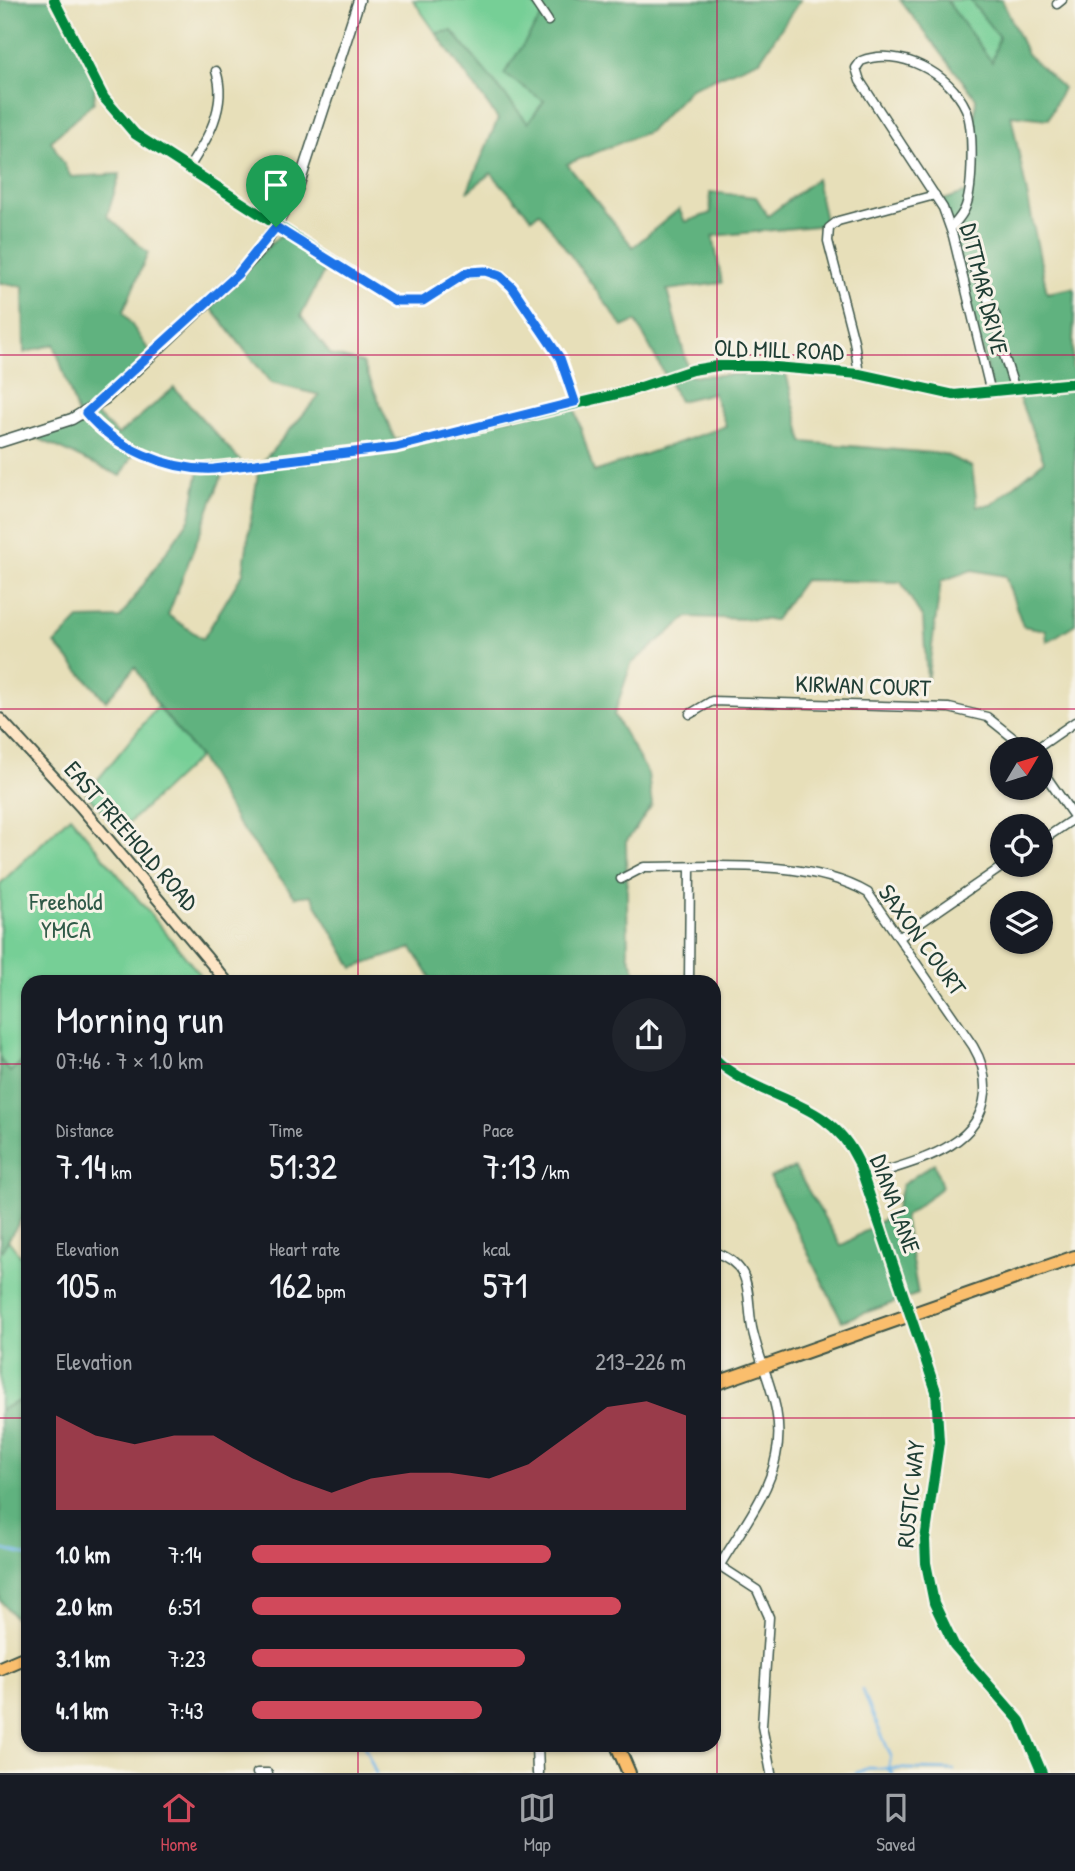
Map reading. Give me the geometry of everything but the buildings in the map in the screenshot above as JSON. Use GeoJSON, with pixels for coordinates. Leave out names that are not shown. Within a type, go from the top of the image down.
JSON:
{"type":"FeatureCollection","features":[{"type":"Feature","properties":{"kind":"main road","name":"EAST FREEHOLD ROAD"},"geometry":{"type":"LineString","coordinates":[[0,719],[81,807],[221,975]]}},
{"type":"Feature","properties":{"kind":"main road"},"geometry":{"type":"LineString","coordinates":[[721,1381],[1075,1257]]}},
{"type":"Feature","properties":{"kind":"main road"},"geometry":{"type":"LineString","coordinates":[[0,1668],[21,1660]]}},
{"type":"Feature","properties":{"kind":"main road"},"geometry":{"type":"LineString","coordinates":[[620,1752],[629,1773]]}},
{"type":"Feature","properties":{"kind":"street"},"geometry":{"type":"LineString","coordinates":[[54,0],[112,111],[135,134],[395,301],[423,301],[468,272],[485,271],[500,276],[512,287],[560,358],[575,402]]}},
{"type":"Feature","properties":{"kind":"street"},"geometry":{"type":"LineString","coordinates":[[0,442],[86,413],[238,274],[276,227],[305,169],[359,0]]}},
{"type":"Feature","properties":{"kind":"street"},"geometry":{"type":"LineString","coordinates":[[534,0],[548,21]]}},
{"type":"Feature","properties":{"kind":"street","name":"DITTMAR DRIVE"},"geometry":{"type":"LineString","coordinates":[[951,228],[967,202],[970,152],[968,118],[963,104],[937,75],[914,61],[865,59],[856,68],[860,81],[935,195],[951,228],[991,393]]}},
{"type":"Feature","properties":{"kind":"street"},"geometry":{"type":"LineString","coordinates":[[188,169],[206,139],[220,99],[216,71]]}},
{"type":"Feature","properties":{"kind":"street"},"geometry":{"type":"LineString","coordinates":[[859,374],[857,355],[827,236],[830,228],[838,221],[935,195]]}},
{"type":"Feature","properties":{"kind":"street"},"geometry":{"type":"LineString","coordinates":[[972,265],[995,314],[1015,390]]}},
{"type":"Feature","properties":{"kind":"street","name":"OLD MILL ROAD"},"geometry":{"type":"LineString","coordinates":[[86,413],[106,432],[153,458],[179,467],[202,469],[396,447],[575,402],[626,392],[692,370],[717,366],[763,366],[859,374],[943,393],[991,393],[1075,383]]}},
{"type":"Feature","properties":{"kind":"street","name":"KIRWAN COURT"},"geometry":{"type":"LineString","coordinates":[[690,714],[712,701],[948,708],[987,718],[1012,737]]}},
{"type":"Feature","properties":{"kind":"street"},"geometry":{"type":"LineString","coordinates":[[1053,737],[1075,722]]}},
{"type":"Feature","properties":{"kind":"street"},"geometry":{"type":"LineString","coordinates":[[1053,833],[1075,818],[1054,788]]}},
{"type":"Feature","properties":{"kind":"street","name":"SAXON COURT"},"geometry":{"type":"LineString","coordinates":[[621,879],[644,867],[812,871],[846,880],[868,893],[979,1055],[985,1077],[984,1098],[971,1129],[955,1143],[864,1178]]}},
{"type":"Feature","properties":{"kind":"street"},"geometry":{"type":"LineString","coordinates":[[689,975],[690,867]]}},
{"type":"Feature","properties":{"kind":"street"},"geometry":{"type":"LineString","coordinates":[[900,937],[990,875]]}},
{"type":"Feature","properties":{"kind":"street","name":"DIANA LANE"},"geometry":{"type":"LineString","coordinates":[[721,1064],[733,1073],[829,1120],[851,1147],[912,1314]]}},
{"type":"Feature","properties":{"kind":"street"},"geometry":{"type":"LineString","coordinates":[[721,1256],[733,1262],[743,1275],[753,1335],[778,1413],[776,1460],[765,1488],[721,1558]]}},
{"type":"Feature","properties":{"kind":"street","name":"RUSTIC WAY"},"geometry":{"type":"LineString","coordinates":[[912,1314],[929,1364],[939,1410],[939,1442],[925,1540],[930,1590],[954,1645],[1020,1721],[1042,1773]]}},
{"type":"Feature","properties":{"kind":"street"},"geometry":{"type":"LineString","coordinates":[[721,1567],[757,1590],[769,1617],[762,1726],[771,1773]]}},
{"type":"Feature","properties":{"kind":"street"},"geometry":{"type":"LineString","coordinates":[[537,1752],[538,1773]]}},
{"type":"Feature","properties":{"kind":"street"},"geometry":{"type":"LineString","coordinates":[[257,1773],[268,1773]]}},
{"type":"Feature","properties":{"kind":"green space"},"geometry":{"type":"Polygon","coordinates":[[[0,0],[62,0],[96,78],[94,102],[51,141],[71,177],[120,174],[107,216],[148,253],[123,312],[150,352],[91,410],[118,435],[174,388],[246,467],[225,468],[168,615],[203,639],[243,573],[259,466],[320,395],[271,383],[209,305],[280,235],[328,263],[301,316],[331,355],[363,363],[395,440],[574,406],[594,472],[726,426],[713,393],[679,401],[636,321],[623,327],[539,212],[532,218],[491,173],[467,192],[498,119],[436,33],[452,31],[528,123],[544,101],[504,74],[544,13],[527,0],[800,0],[760,60],[691,88],[650,131],[567,164],[633,247],[679,209],[685,222],[711,213],[710,192],[756,197],[768,216],[816,179],[826,225],[713,236],[722,283],[667,290],[690,376],[786,373],[803,442],[944,454],[972,467],[977,506],[991,505],[1044,461],[1017,393],[994,396],[941,201],[967,192],[970,207],[976,98],[900,0],[946,0],[992,62],[999,37],[970,0],[1002,0],[1027,54],[1063,88],[1048,119],[1011,115],[1047,293],[1073,288],[1075,292],[1072,367],[1075,373],[1075,624],[1047,642],[1046,630],[1023,626],[1005,576],[972,570],[941,581],[927,682],[923,619],[901,582],[804,580],[775,620],[688,617],[631,664],[614,715],[648,774],[652,805],[626,842],[628,954],[637,975],[429,975],[412,948],[353,968],[311,895],[295,897],[236,821],[199,757],[158,706],[135,667],[106,701],[55,644],[79,619],[120,618],[190,518],[199,469],[137,448],[121,476],[28,434],[79,418],[54,344],[24,353],[23,286],[0,283],[0,0]]]}},
{"type":"Feature","properties":{"kind":"green space"},"geometry":{"type":"Polygon","coordinates":[[[413,0],[527,0],[544,13],[544,101],[528,124],[452,31],[436,33],[413,0]]]}},
{"type":"Feature","properties":{"kind":"green space"},"geometry":{"type":"Polygon","coordinates":[[[946,0],[970,0],[999,37],[992,63],[946,0]]]}},
{"type":"Feature","properties":{"kind":"green space"},"geometry":{"type":"Polygon","coordinates":[[[158,706],[199,757],[121,830],[86,794],[158,706]]]}},
{"type":"Feature","properties":{"kind":"green space","name":"Freehold YMCA"},"geometry":{"type":"Polygon","coordinates":[[[70,816],[200,975],[21,975],[21,1116],[0,1110],[0,884],[70,816]]]}},
{"type":"Feature","properties":{"kind":"green space"},"geometry":{"type":"Polygon","coordinates":[[[0,1059],[10,1072],[21,1062],[21,1219],[0,1253],[0,1059]]]}},
{"type":"Feature","properties":{"kind":"green space"},"geometry":{"type":"Polygon","coordinates":[[[934,1163],[942,1187],[904,1217],[918,1294],[842,1321],[770,1177],[795,1168],[841,1246],[895,1212],[902,1185],[934,1163]]]}},
{"type":"Feature","properties":{"kind":"green space"},"geometry":{"type":"Polygon","coordinates":[[[8,1240],[21,1257],[21,1400],[0,1410],[0,1253],[8,1240]]]}},
{"type":"Feature","properties":{"kind":"green space"},"geometry":{"type":"Polygon","coordinates":[[[21,1400],[21,1624],[0,1600],[0,1410],[21,1400]]]}},
{"type":"Feature","properties":{"kind":"waterway"},"geometry":{"type":"LineString","coordinates":[[0,1549],[21,1554]]}},
{"type":"Feature","properties":{"kind":"waterway"},"geometry":{"type":"LineString","coordinates":[[862,1690],[891,1756],[888,1769],[892,1773]]}},
{"type":"Feature","properties":{"kind":"waterway"},"geometry":{"type":"LineString","coordinates":[[367,1752],[376,1773]]}},
{"type":"Feature","properties":{"kind":"waterway"},"geometry":{"type":"LineString","coordinates":[[856,1773],[868,1768],[954,1770]]}},
{"type":"Feature","properties":{"kind":"cycle path"},"geometry":{"type":"LineString","coordinates":[[54,0],[104,98],[135,134],[395,301],[423,301],[468,273],[484,271],[500,277],[512,287],[560,358],[575,402]]}},
{"type":"Feature","properties":{"kind":"cycle path"},"geometry":{"type":"LineString","coordinates":[[86,413],[109,435],[138,452],[170,464],[202,469],[396,447],[626,392],[692,370],[717,366],[763,366],[859,374],[954,395],[1075,383]]}},
{"type":"Feature","properties":{"kind":"cycle path"},"geometry":{"type":"LineString","coordinates":[[721,1064],[752,1084],[811,1111],[829,1123],[845,1139],[858,1161],[936,1391],[939,1442],[925,1540],[926,1563],[934,1603],[954,1645],[1020,1721],[1042,1773]]}},
{"type":"Feature","properties":{"kind":"route"},"geometry":{"type":"LineString","coordinates":[[276,227],[388,298],[404,303],[423,301],[468,272],[485,271],[500,276],[512,287],[560,358],[575,402],[396,447],[214,469],[191,469],[164,463],[96,425],[86,413],[105,399],[238,274],[264,246],[276,227]]}}]}
